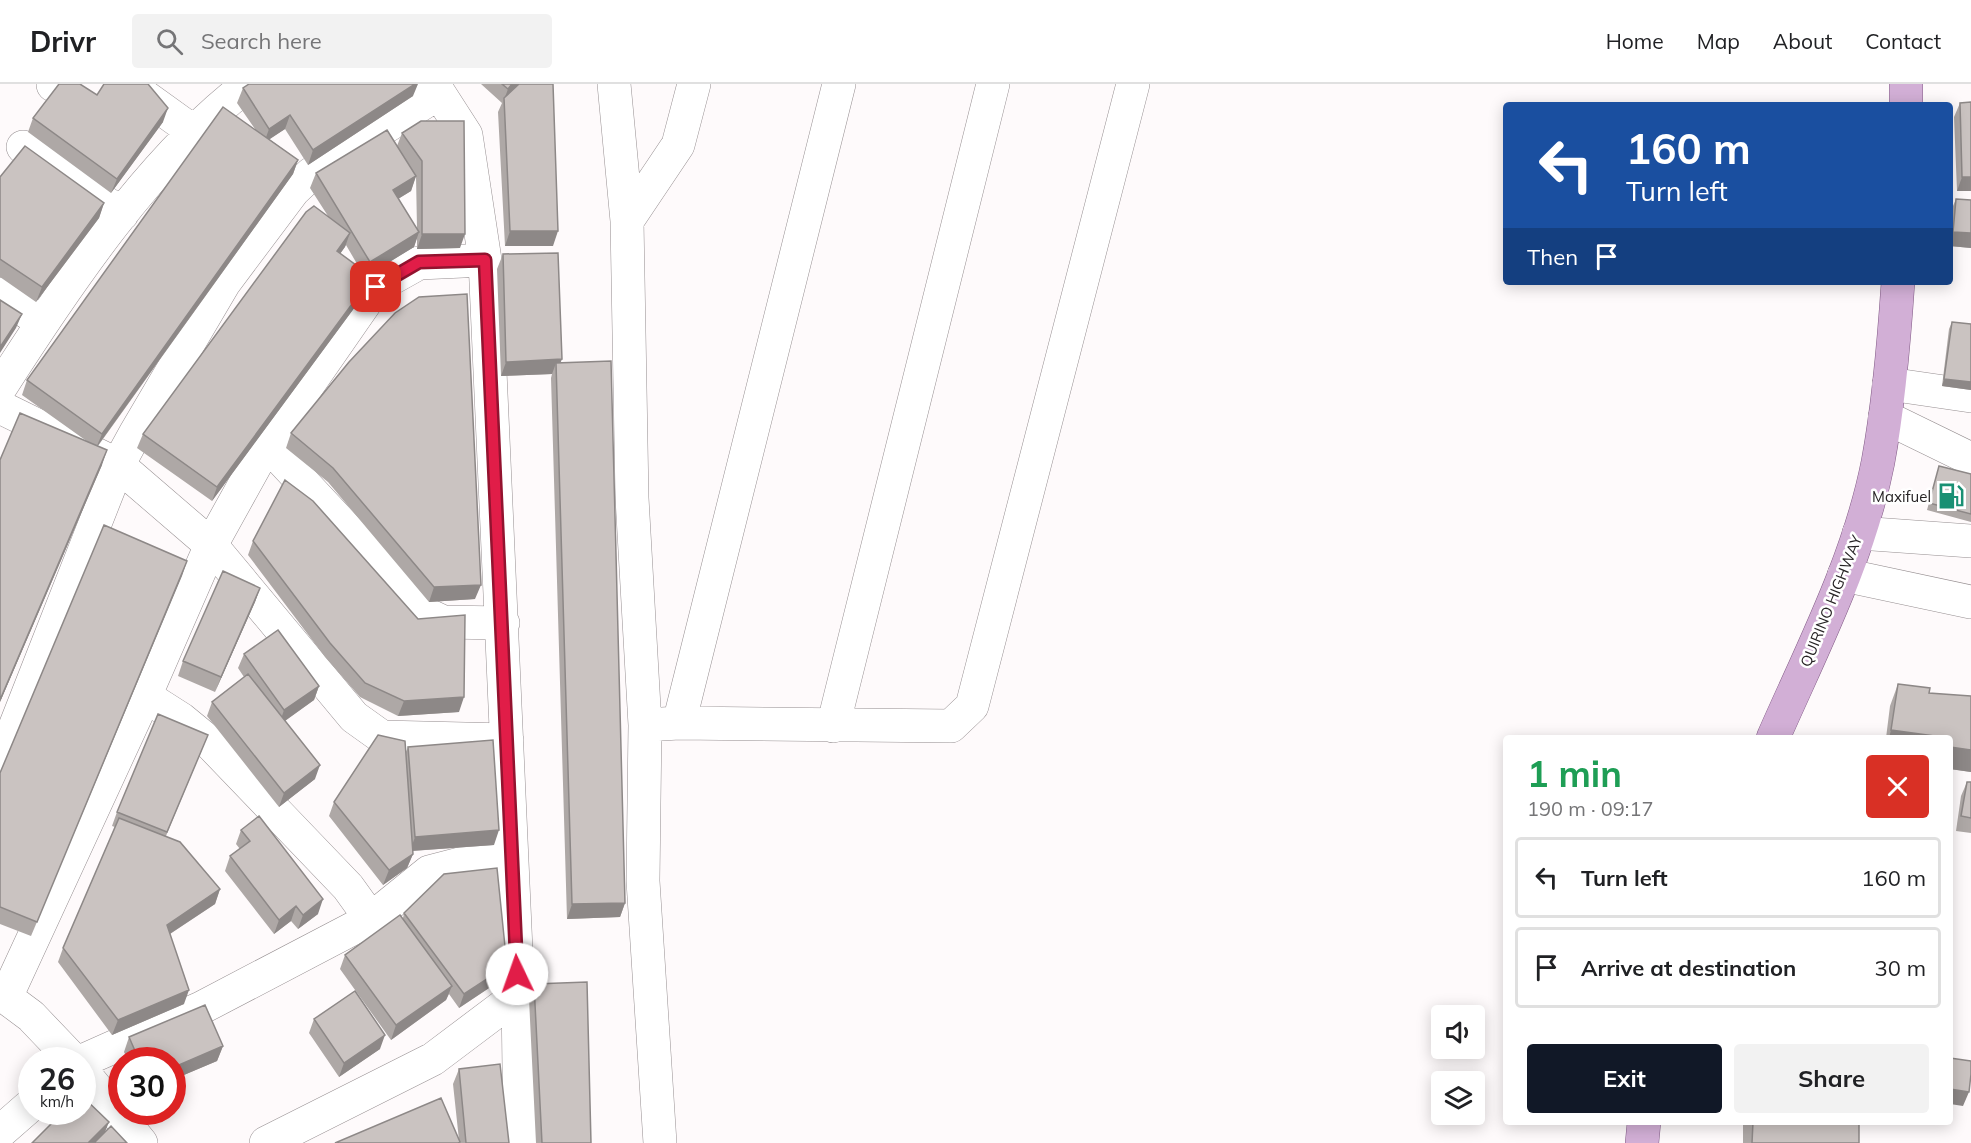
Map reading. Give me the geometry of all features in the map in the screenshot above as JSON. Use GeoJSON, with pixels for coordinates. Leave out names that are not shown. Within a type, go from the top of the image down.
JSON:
{"type":"FeatureCollection","features":[{"type":"Feature","properties":{"kind":"main road"},"geometry":{"type":"LineString","coordinates":[[1906,84],[1906,102]]}},
{"type":"Feature","properties":{"kind":"main road","name":"QUIRINO HIGHWAY"},"geometry":{"type":"LineString","coordinates":[[1774,735],[1844,575],[1878,464],[1889,384],[1898,285]]}},
{"type":"Feature","properties":{"kind":"main road"},"geometry":{"type":"LineString","coordinates":[[1642,1143],[1644,1125]]}},
{"type":"Feature","properties":{"kind":"street"},"geometry":{"type":"LineString","coordinates":[[0,388],[42,322],[122,214],[194,132],[224,103],[249,84]]}},
{"type":"Feature","properties":{"kind":"street"},"geometry":{"type":"LineString","coordinates":[[615,84],[627,221],[632,498],[645,725],[643,881],[660,1143]]}},
{"type":"Feature","properties":{"kind":"street"},"geometry":{"type":"LineString","coordinates":[[627,221],[678,145],[694,84]]}},
{"type":"Feature","properties":{"kind":"street"},"geometry":{"type":"LineString","coordinates":[[679,723],[839,84]]}},
{"type":"Feature","properties":{"kind":"street"},"geometry":{"type":"LineString","coordinates":[[832,726],[993,84]]}},
{"type":"Feature","properties":{"kind":"street"},"geometry":{"type":"LineString","coordinates":[[645,725],[679,723],[951,726],[972,706],[1133,84]]}},
{"type":"Feature","properties":{"kind":"street"},"geometry":{"type":"LineString","coordinates":[[0,765],[118,465],[224,283],[293,191],[311,174],[435,88],[466,135],[485,260],[518,995],[520,1143]]}},
{"type":"Feature","properties":{"kind":"street"},"geometry":{"type":"LineString","coordinates":[[144,96],[194,132]]}},
{"type":"Feature","properties":{"kind":"street"},"geometry":{"type":"LineString","coordinates":[[23,147],[122,214]]}},
{"type":"Feature","properties":{"kind":"street"},"geometry":{"type":"LineString","coordinates":[[62,1047],[54,1037],[3,995],[145,696],[211,544],[267,444],[376,287],[419,262],[485,260]]}},
{"type":"Feature","properties":{"kind":"street"},"geometry":{"type":"LineString","coordinates":[[0,294],[42,322]]}},
{"type":"Feature","properties":{"kind":"street"},"geometry":{"type":"LineString","coordinates":[[1889,384],[1971,396]]}},
{"type":"Feature","properties":{"kind":"street"},"geometry":{"type":"LineString","coordinates":[[0,407],[118,465],[211,544],[354,717],[382,737],[507,740]]}},
{"type":"Feature","properties":{"kind":"street"},"geometry":{"type":"LineString","coordinates":[[1885,417],[1971,459]]}},
{"type":"Feature","properties":{"kind":"street"},"geometry":{"type":"LineString","coordinates":[[267,444],[426,614],[443,622],[503,623]]}},
{"type":"Feature","properties":{"kind":"street"},"geometry":{"type":"LineString","coordinates":[[1858,532],[1971,541]]}},
{"type":"Feature","properties":{"kind":"street"},"geometry":{"type":"LineString","coordinates":[[1844,575],[1971,602]]}},
{"type":"Feature","properties":{"kind":"street"},"geometry":{"type":"LineString","coordinates":[[145,696],[181,718],[209,742],[348,887],[371,919]]}},
{"type":"Feature","properties":{"kind":"street"},"geometry":{"type":"LineString","coordinates":[[96,1055],[201,1008],[371,919],[429,872],[510,851]]}},
{"type":"Feature","properties":{"kind":"street"},"geometry":{"type":"LineString","coordinates":[[266,1143],[433,1059],[518,995]]}},
{"type":"Feature","properties":{"kind":"street"},"geometry":{"type":"LineString","coordinates":[[96,1088],[141,1143]]}},
{"type":"Feature","properties":{"kind":"street"},"geometry":{"type":"LineString","coordinates":[[0,1132],[18,1116]]}},
{"type":"Feature","properties":{"kind":"building"},"geometry":{"type":"Polygon","coordinates":[[[59,84],[80,84],[97,95],[104,84],[148,84],[168,108],[117,179],[33,118],[59,84]]]}},
{"type":"Feature","properties":{"kind":"building"},"geometry":{"type":"Polygon","coordinates":[[[249,84],[415,84],[313,150],[290,115],[269,129],[243,88],[249,84]]]}},
{"type":"Feature","properties":{"kind":"building"},"geometry":{"type":"Polygon","coordinates":[[[502,84],[512,84],[508,89],[502,84]]]}},
{"type":"Feature","properties":{"kind":"building"},"geometry":{"type":"Polygon","coordinates":[[[519,84],[553,84],[558,231],[510,231],[504,98],[519,84]]]}},
{"type":"Feature","properties":{"kind":"building"},"geometry":{"type":"Polygon","coordinates":[[[1971,102],[1971,177],[1962,177],[1960,103],[1971,102]]]}},
{"type":"Feature","properties":{"kind":"building"},"geometry":{"type":"Polygon","coordinates":[[[223,107],[298,160],[102,434],[27,380],[223,107]]]}},
{"type":"Feature","properties":{"kind":"building"},"geometry":{"type":"Polygon","coordinates":[[[421,121],[464,121],[465,234],[422,234],[422,161],[402,133],[421,121]]]}},
{"type":"Feature","properties":{"kind":"building"},"geometry":{"type":"Polygon","coordinates":[[[387,130],[416,176],[393,190],[419,232],[370,262],[316,173],[387,130]]]}},
{"type":"Feature","properties":{"kind":"building"},"geometry":{"type":"Polygon","coordinates":[[[25,146],[104,203],[42,287],[0,259],[0,177],[25,146]]]}},
{"type":"Feature","properties":{"kind":"building"},"geometry":{"type":"Polygon","coordinates":[[[1956,199],[1971,200],[1971,233],[1953,232],[1956,199]]]}},
{"type":"Feature","properties":{"kind":"building"},"geometry":{"type":"Polygon","coordinates":[[[314,206],[350,233],[337,251],[372,277],[217,487],[143,434],[306,212],[314,206]]]}},
{"type":"Feature","properties":{"kind":"building"},"geometry":{"type":"Polygon","coordinates":[[[558,253],[562,359],[506,362],[503,254],[558,253]]]}},
{"type":"Feature","properties":{"kind":"building"},"geometry":{"type":"Polygon","coordinates":[[[467,294],[481,585],[434,587],[333,468],[291,433],[349,362],[395,313],[419,297],[467,294]]]}},
{"type":"Feature","properties":{"kind":"building"},"geometry":{"type":"Polygon","coordinates":[[[0,300],[22,314],[0,347],[0,300]]]}},
{"type":"Feature","properties":{"kind":"building"},"geometry":{"type":"Polygon","coordinates":[[[1952,322],[1971,324],[1971,382],[1944,379],[1952,322]]]}},
{"type":"Feature","properties":{"kind":"building"},"geometry":{"type":"Polygon","coordinates":[[[611,361],[625,903],[572,904],[556,363],[611,361]]]}},
{"type":"Feature","properties":{"kind":"building"},"geometry":{"type":"Polygon","coordinates":[[[20,413],[107,450],[0,700],[0,460],[20,413]]]}},
{"type":"Feature","properties":{"kind":"building","name":"Maxifuel"},"geometry":{"type":"Polygon","coordinates":[[[1939,466],[1971,474],[1971,514],[1929,503],[1939,466]]]}},
{"type":"Feature","properties":{"kind":"building"},"geometry":{"type":"Polygon","coordinates":[[[285,480],[313,501],[418,619],[465,615],[464,697],[404,701],[365,683],[330,643],[253,541],[285,480]]]}},
{"type":"Feature","properties":{"kind":"building"},"geometry":{"type":"Polygon","coordinates":[[[104,525],[187,561],[37,922],[0,907],[0,773],[104,525]]]}},
{"type":"Feature","properties":{"kind":"building"},"geometry":{"type":"Polygon","coordinates":[[[223,571],[260,588],[221,677],[183,661],[223,571]]]}},
{"type":"Feature","properties":{"kind":"building"},"geometry":{"type":"Polygon","coordinates":[[[278,630],[319,686],[284,710],[244,654],[278,630]]]}},
{"type":"Feature","properties":{"kind":"building"},"geometry":{"type":"Polygon","coordinates":[[[248,674],[320,765],[284,793],[212,702],[248,674]]]}},
{"type":"Feature","properties":{"kind":"building"},"geometry":{"type":"Polygon","coordinates":[[[1898,684],[1930,688],[1929,693],[1971,696],[1971,750],[1953,747],[1953,735],[1927,735],[1891,730],[1898,684]]]}},
{"type":"Feature","properties":{"kind":"building"},"geometry":{"type":"Polygon","coordinates":[[[158,714],[208,735],[167,832],[117,812],[158,714]]]}},
{"type":"Feature","properties":{"kind":"building"},"geometry":{"type":"Polygon","coordinates":[[[378,735],[405,741],[413,854],[389,870],[334,802],[378,735]]]}},
{"type":"Feature","properties":{"kind":"building"},"geometry":{"type":"Polygon","coordinates":[[[493,740],[499,830],[415,837],[408,747],[493,740]]]}},
{"type":"Feature","properties":{"kind":"building"},"geometry":{"type":"Polygon","coordinates":[[[1967,782],[1971,782],[1971,818],[1961,816],[1967,782]]]}},
{"type":"Feature","properties":{"kind":"building"},"geometry":{"type":"Polygon","coordinates":[[[259,816],[323,899],[303,915],[296,906],[279,920],[230,856],[250,841],[241,830],[259,816]]]}},
{"type":"Feature","properties":{"kind":"building"},"geometry":{"type":"Polygon","coordinates":[[[119,818],[180,842],[220,889],[167,925],[189,990],[118,1020],[63,948],[119,818]]]}},
{"type":"Feature","properties":{"kind":"building"},"geometry":{"type":"Polygon","coordinates":[[[497,868],[507,966],[464,994],[404,913],[444,874],[497,868]]]}},
{"type":"Feature","properties":{"kind":"building"},"geometry":{"type":"Polygon","coordinates":[[[400,915],[452,986],[396,1025],[345,955],[400,915]]]}},
{"type":"Feature","properties":{"kind":"building"},"geometry":{"type":"Polygon","coordinates":[[[587,982],[591,1143],[542,1143],[534,984],[587,982]]]}},
{"type":"Feature","properties":{"kind":"building"},"geometry":{"type":"Polygon","coordinates":[[[355,991],[385,1035],[344,1063],[314,1019],[355,991]]]}},
{"type":"Feature","properties":{"kind":"building"},"geometry":{"type":"Polygon","coordinates":[[[205,1005],[223,1046],[186,1062],[186,1047],[133,1047],[129,1037],[205,1005]]]}},
{"type":"Feature","properties":{"kind":"building"},"geometry":{"type":"Polygon","coordinates":[[[1953,1058],[1971,1061],[1969,1092],[1953,1089],[1953,1058]]]}},
{"type":"Feature","properties":{"kind":"building"},"geometry":{"type":"Polygon","coordinates":[[[500,1064],[509,1143],[466,1143],[459,1069],[500,1064]]]}},
{"type":"Feature","properties":{"kind":"building"},"geometry":{"type":"Polygon","coordinates":[[[441,1098],[460,1142],[458,1143],[335,1143],[441,1098]]]}},
{"type":"Feature","properties":{"kind":"building"},"geometry":{"type":"Polygon","coordinates":[[[96,1109],[108,1121],[88,1143],[32,1143],[50,1125],[96,1125],[96,1109]]]}},
{"type":"Feature","properties":{"kind":"building"},"geometry":{"type":"Polygon","coordinates":[[[1753,1125],[1859,1125],[1859,1143],[1752,1143],[1753,1125]]]}},
{"type":"Feature","properties":{"kind":"building"},"geometry":{"type":"Polygon","coordinates":[[[111,1126],[127,1143],[94,1143],[111,1126]]]}},
{"type":"Feature","properties":{"kind":"place","name":"Maxifuel"},"geometry":{"type":"Point","coordinates":[1951,496]}},
{"type":"Feature","properties":{"kind":"route"},"geometry":{"type":"LineString","coordinates":[[376,287],[419,262],[485,260],[517,974]]}}]}
